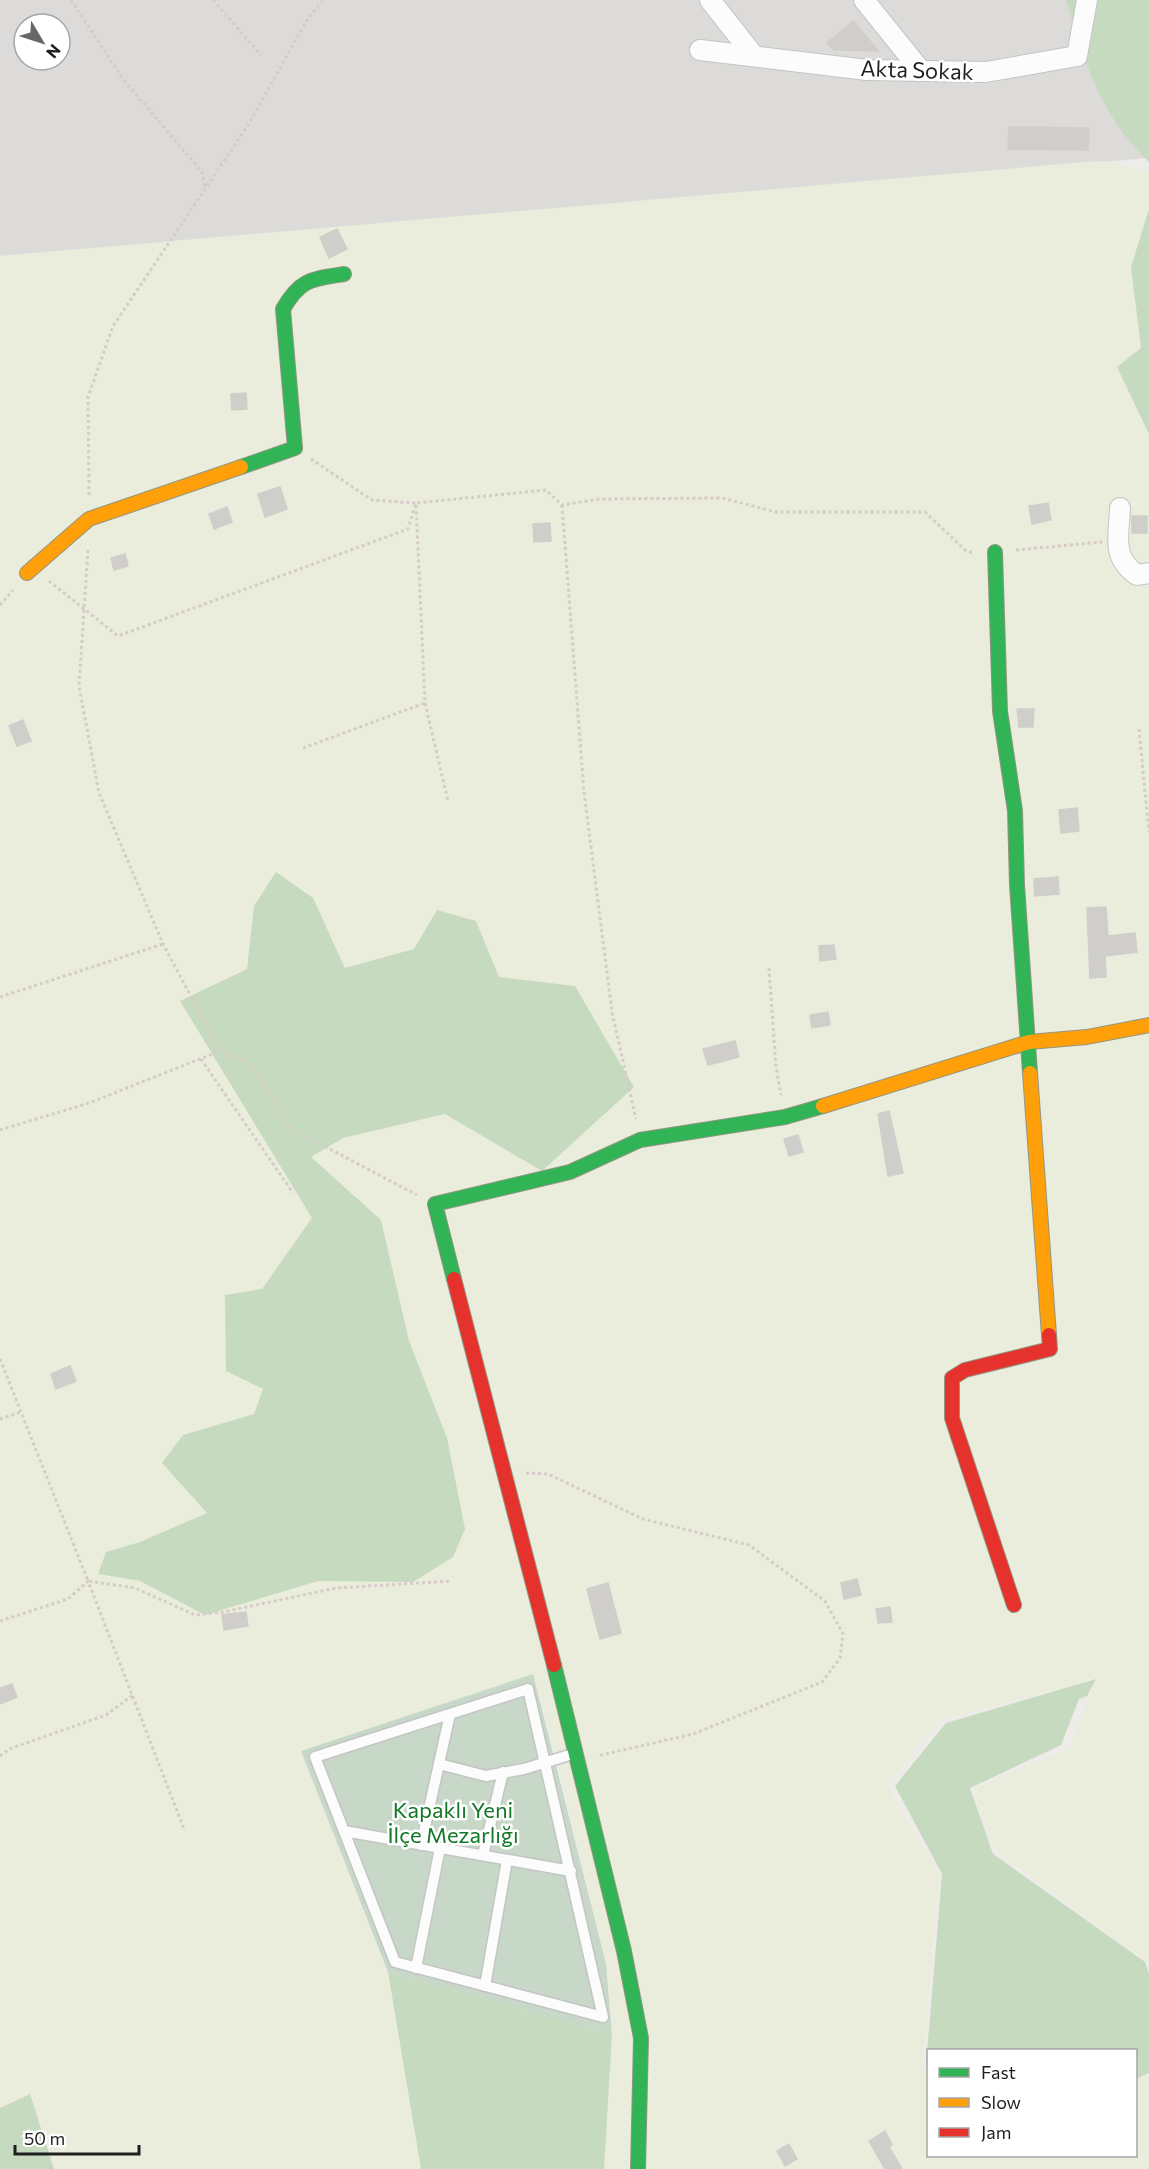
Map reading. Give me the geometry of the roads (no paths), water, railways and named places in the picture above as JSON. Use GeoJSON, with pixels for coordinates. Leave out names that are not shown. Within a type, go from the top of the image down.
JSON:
{"type":"FeatureCollection","features":[{"type":"Feature","properties":{"kind":"street"},"geometry":{"type":"LineString","coordinates":[[710,0],[754,56]]}},
{"type":"Feature","properties":{"kind":"street"},"geometry":{"type":"LineString","coordinates":[[864,0],[921,71]]}},
{"type":"Feature","properties":{"kind":"street","name":"Akta Sokak"},"geometry":{"type":"LineString","coordinates":[[700,50],[867,70],[986,72],[1077,56],[1087,0]]}},
{"type":"Feature","properties":{"kind":"street"},"geometry":{"type":"LineString","coordinates":[[27,573],[89,519],[295,448],[283,309],[292,290],[302,281],[344,274]]}},
{"type":"Feature","properties":{"kind":"street"},"geometry":{"type":"LineString","coordinates":[[1120,508],[1118,548],[1123,565],[1137,575],[1149,573]]}},
{"type":"Feature","properties":{"kind":"street"},"geometry":{"type":"LineString","coordinates":[[995,552],[1000,711],[1016,811],[1017,885],[1050,1349],[965,1370],[952,1378],[952,1418],[1014,1605]]}},
{"type":"Feature","properties":{"kind":"street"},"geometry":{"type":"LineString","coordinates":[[638,2169],[640,2038],[624,1951],[577,1757],[435,1203],[570,1172],[640,1140],[786,1117],[1029,1042],[1086,1037],[1149,1025]]}},
{"type":"Feature","properties":{"kind":"lane"},"geometry":{"type":"LineString","coordinates":[[528,1689],[545,1761],[572,1871],[603,2017],[395,1962],[315,1757],[528,1689]]}},
{"type":"Feature","properties":{"kind":"lane"},"geometry":{"type":"LineString","coordinates":[[421,1845],[450,1714]]}},
{"type":"Feature","properties":{"kind":"lane"},"geometry":{"type":"LineString","coordinates":[[439,1764],[486,1776],[545,1761],[577,1757]]}},
{"type":"Feature","properties":{"kind":"lane"},"geometry":{"type":"LineString","coordinates":[[483,1856],[503,1772]]}},
{"type":"Feature","properties":{"kind":"lane"},"geometry":{"type":"LineString","coordinates":[[344,1831],[572,1871]]}},
{"type":"Feature","properties":{"kind":"lane"},"geometry":{"type":"LineString","coordinates":[[416,1968],[440,1848]]}},
{"type":"Feature","properties":{"kind":"lane"},"geometry":{"type":"LineString","coordinates":[[485,1986],[507,1860]]}},
{"type":"Feature","properties":{"kind":"park label","name":"Kapaklı Yeni İlçe Mezarlığı"},"geometry":{"type":"Point","coordinates":[453,1823]}}]}
